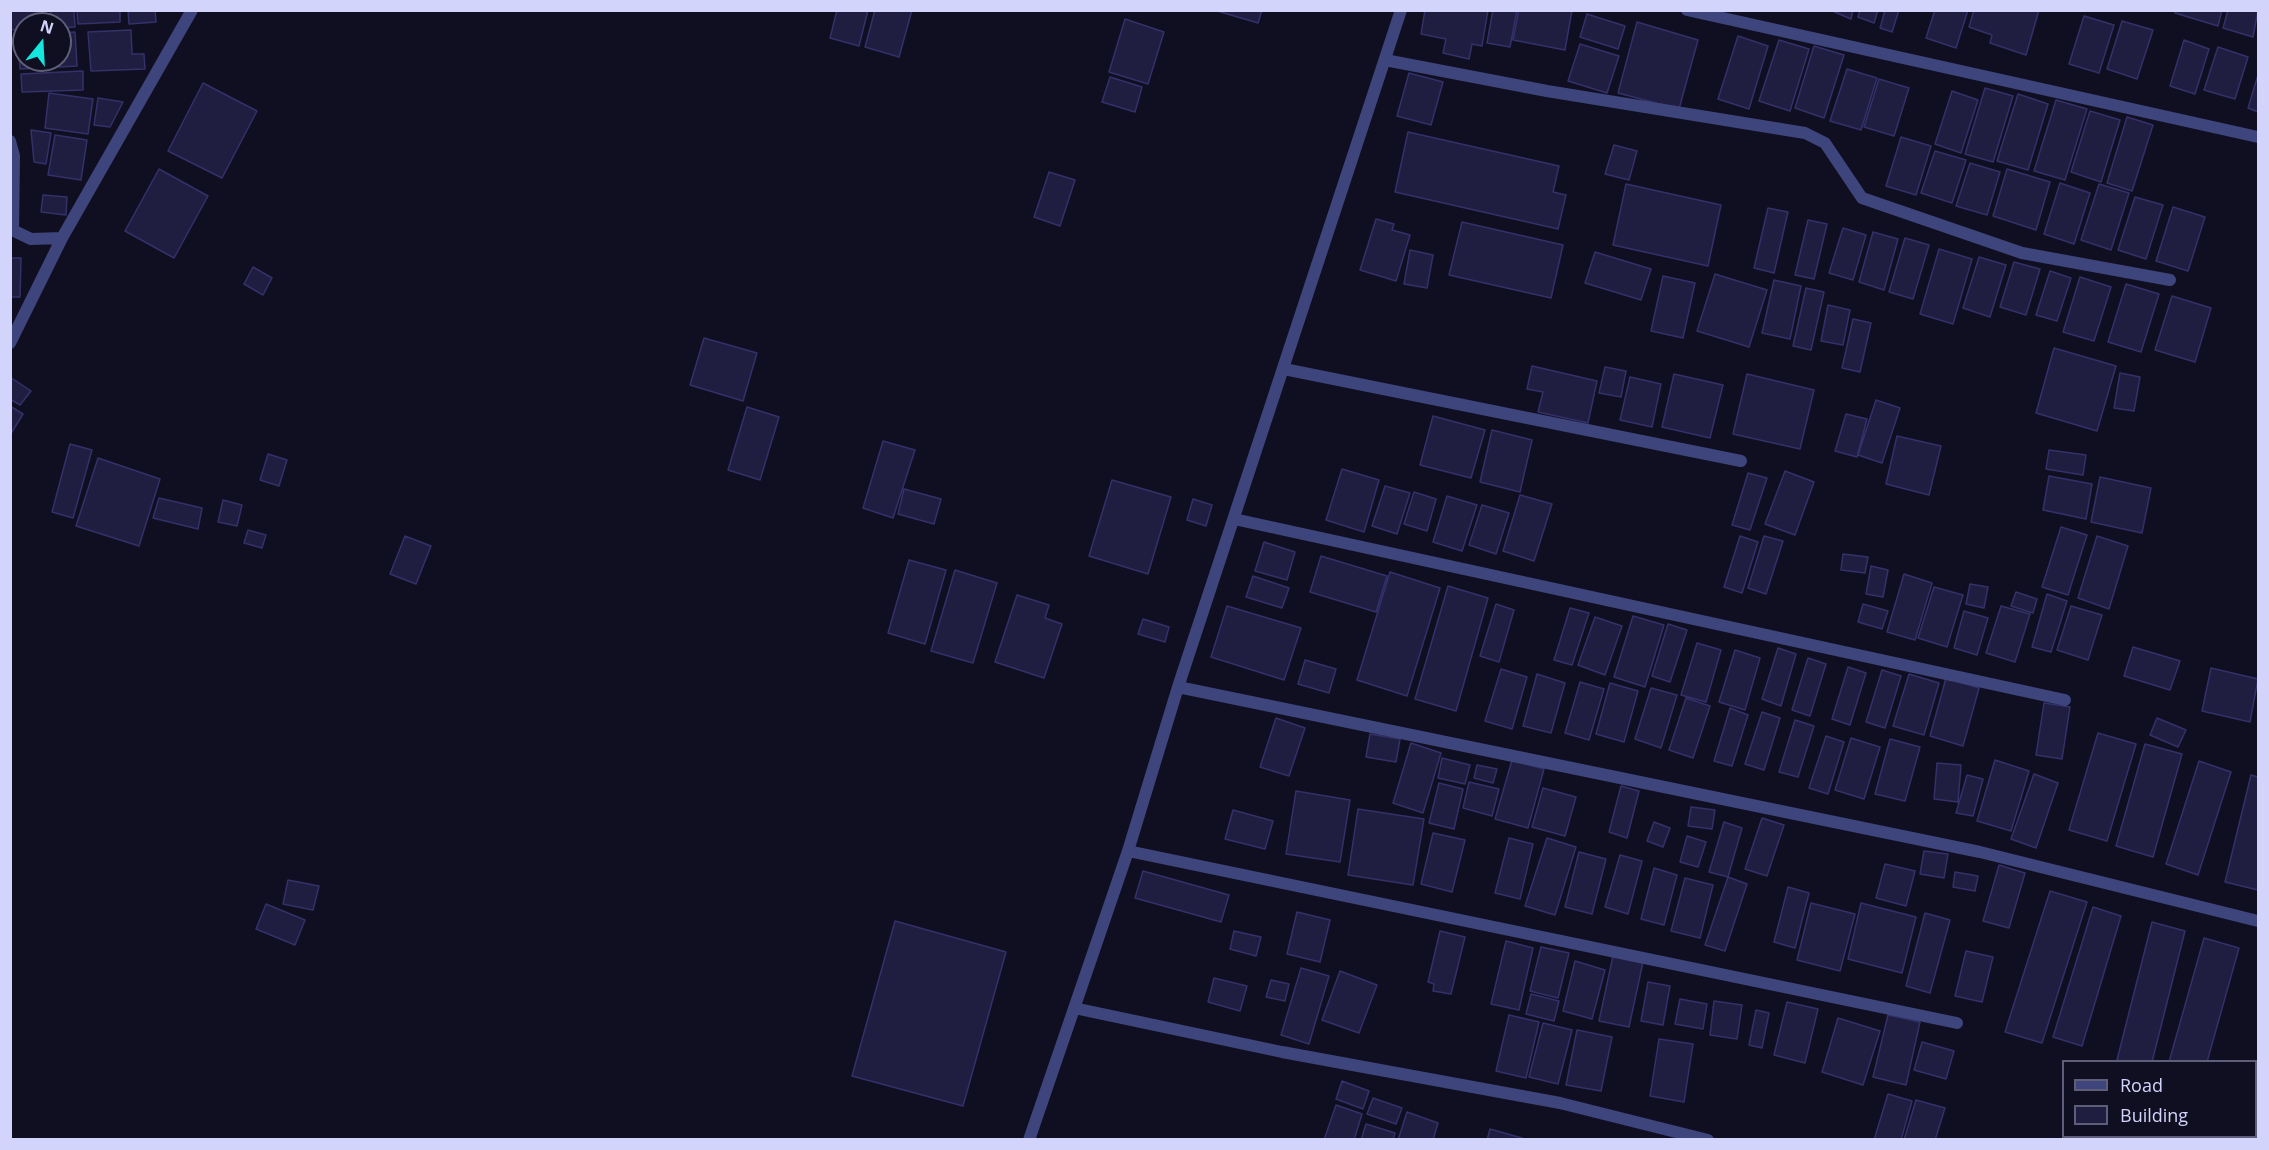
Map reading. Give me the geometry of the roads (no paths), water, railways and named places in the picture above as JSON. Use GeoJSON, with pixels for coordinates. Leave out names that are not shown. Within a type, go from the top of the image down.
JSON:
{"type":"FeatureCollection","features":[{"type":"Feature","properties":{"kind":"street"},"geometry":{"type":"LineString","coordinates":[[10,343],[62,238],[192,10]]}},
{"type":"Feature","properties":{"kind":"street"},"geometry":{"type":"LineString","coordinates":[[1029,1140],[1128,851],[1178,687],[1401,10]]}},
{"type":"Feature","properties":{"kind":"street"},"geometry":{"type":"LineString","coordinates":[[1687,10],[2259,137]]}},
{"type":"Feature","properties":{"kind":"street"},"geometry":{"type":"LineString","coordinates":[[1385,60],[1547,91],[1805,133],[1825,143],[1862,198],[2022,253],[2170,280]]}},
{"type":"Feature","properties":{"kind":"street"},"geometry":{"type":"LineString","coordinates":[[10,141],[14,156],[12,229],[31,239],[62,238]]}},
{"type":"Feature","properties":{"kind":"street"},"geometry":{"type":"LineString","coordinates":[[1284,369],[1741,461]]}},
{"type":"Feature","properties":{"kind":"street"},"geometry":{"type":"LineString","coordinates":[[1234,519],[2065,700]]}},
{"type":"Feature","properties":{"kind":"street"},"geometry":{"type":"LineString","coordinates":[[1178,687],[1980,852],[2259,921]]}},
{"type":"Feature","properties":{"kind":"street"},"geometry":{"type":"LineString","coordinates":[[1128,851],[1957,1023]]}},
{"type":"Feature","properties":{"kind":"street"},"geometry":{"type":"LineString","coordinates":[[1074,1008],[1282,1052],[1560,1103],[1708,1140]]}}]}
